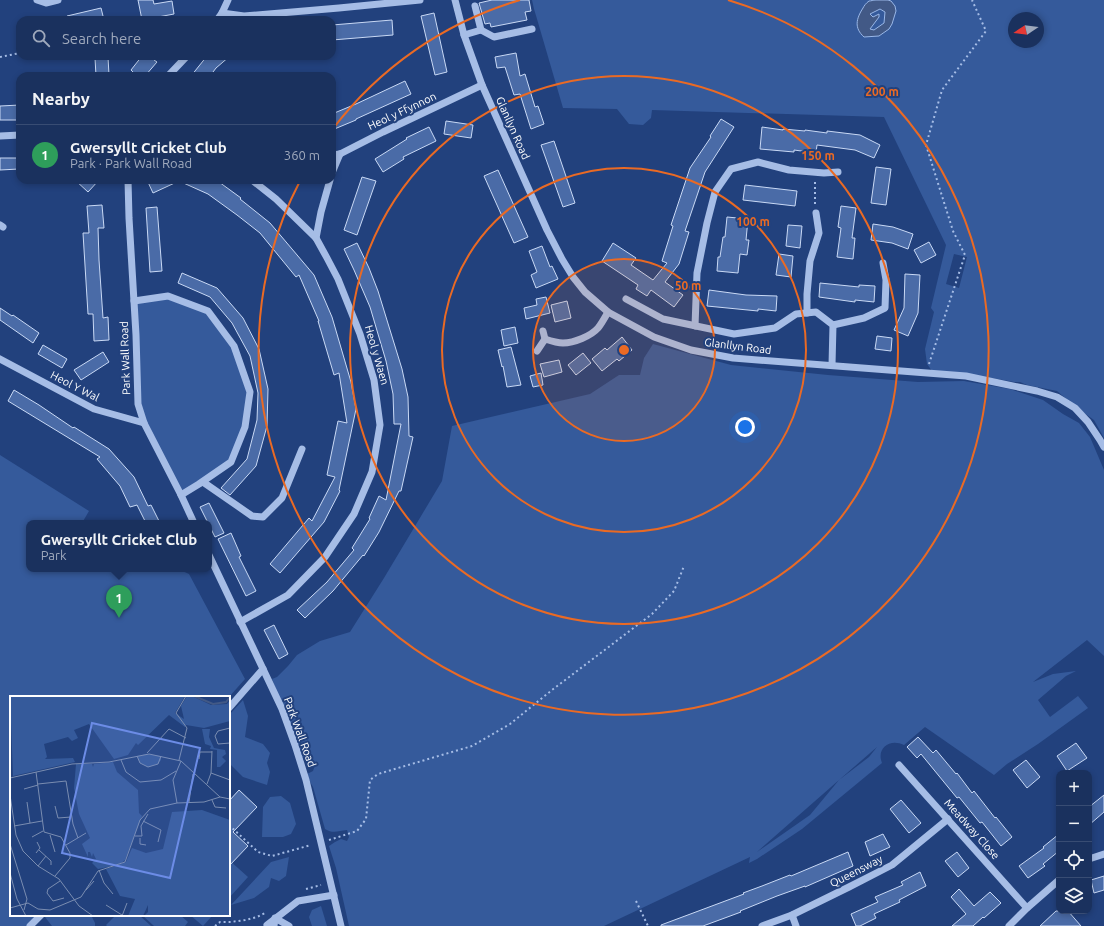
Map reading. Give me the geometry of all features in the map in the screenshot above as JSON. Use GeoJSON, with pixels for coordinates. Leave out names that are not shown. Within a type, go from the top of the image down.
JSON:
{"type":"FeatureCollection","features":[{"type":"Feature","properties":{"kind":"street"},"geometry":{"type":"LineString","coordinates":[[38,0],[46,3],[58,0]]}},
{"type":"Feature","properties":{"kind":"street"},"geometry":{"type":"LineString","coordinates":[[220,16],[228,0]]}},
{"type":"Feature","properties":{"kind":"street"},"geometry":{"type":"LineString","coordinates":[[222,13],[244,16],[420,0]]}},
{"type":"Feature","properties":{"kind":"street","name":"Glanllyn Road"},"geometry":{"type":"LineString","coordinates":[[455,0],[464,35],[482,85],[543,223],[573,277],[584,292],[608,312],[654,336],[691,350],[733,358],[966,376],[1037,390],[1057,397],[1075,408],[1088,422],[1104,447]]}},
{"type":"Feature","properties":{"kind":"street"},"geometry":{"type":"LineString","coordinates":[[475,6],[481,30]]}},
{"type":"Feature","properties":{"kind":"street"},"geometry":{"type":"LineString","coordinates":[[464,35],[481,30],[494,37],[532,29]]}},
{"type":"Feature","properties":{"kind":"street"},"geometry":{"type":"LineString","coordinates":[[172,72],[183,60]]}},
{"type":"Feature","properties":{"kind":"street","name":"Heol y Ffynnon"},"geometry":{"type":"LineString","coordinates":[[336,154],[340,154],[482,85]]}},
{"type":"Feature","properties":{"kind":"street"},"geometry":{"type":"LineString","coordinates":[[0,136],[16,135]]}},
{"type":"Feature","properties":{"kind":"street"},"geometry":{"type":"LineString","coordinates":[[336,164],[340,154]]}},
{"type":"Feature","properties":{"kind":"street"},"geometry":{"type":"LineString","coordinates":[[695,326],[697,273],[707,223],[715,192],[731,169],[758,162],[789,170],[824,173],[838,172]]}},
{"type":"Feature","properties":{"kind":"street","name":"Park Wall Road"},"geometry":{"type":"LineString","coordinates":[[128,184],[138,404],[144,423],[193,520]]}},
{"type":"Feature","properties":{"kind":"street","name":"Heol y Waen"},"geometry":{"type":"LineString","coordinates":[[240,622],[288,595],[325,557],[354,514],[372,472],[380,425],[374,380],[360,334],[338,279],[316,238],[276,199],[257,184]]}},
{"type":"Feature","properties":{"kind":"street"},"geometry":{"type":"LineString","coordinates":[[316,238],[329,184]]}},
{"type":"Feature","properties":{"kind":"street"},"geometry":{"type":"LineString","coordinates":[[807,313],[810,261],[819,233],[816,213]]}},
{"type":"Feature","properties":{"kind":"street"},"geometry":{"type":"LineString","coordinates":[[833,325],[864,318],[885,308],[886,280],[883,263]]}},
{"type":"Feature","properties":{"kind":"street"},"geometry":{"type":"LineString","coordinates":[[134,301],[168,296],[208,311],[234,346],[250,392],[245,428],[231,462],[203,482],[181,495]]}},
{"type":"Feature","properties":{"kind":"street"},"geometry":{"type":"LineString","coordinates":[[626,299],[663,318],[734,334],[775,328],[796,314],[816,312],[833,325]]}},
{"type":"Feature","properties":{"kind":"street"},"geometry":{"type":"LineString","coordinates":[[545,339],[565,343],[589,335],[597,329],[608,312]]}},
{"type":"Feature","properties":{"kind":"street"},"geometry":{"type":"LineString","coordinates":[[832,365],[833,325]]}},
{"type":"Feature","properties":{"kind":"street"},"geometry":{"type":"LineString","coordinates":[[537,351],[545,339],[543,331]]}},
{"type":"Feature","properties":{"kind":"street","name":"Heol Y Wal"},"geometry":{"type":"LineString","coordinates":[[0,359],[94,409],[144,423]]}},
{"type":"Feature","properties":{"kind":"street"},"geometry":{"type":"LineString","coordinates":[[203,482],[252,516],[264,517],[282,498],[302,449]]}},
{"type":"Feature","properties":{"kind":"street","name":"Park Wall Road"},"geometry":{"type":"LineString","coordinates":[[212,561],[282,709],[295,745],[306,780],[341,926]]}},
{"type":"Feature","properties":{"kind":"street"},"geometry":{"type":"LineString","coordinates":[[230,707],[263,669]]}},
{"type":"Feature","properties":{"kind":"street","name":"Meadway Close"},"geometry":{"type":"LineString","coordinates":[[899,765],[1027,908]]}},
{"type":"Feature","properties":{"kind":"street","name":"Queensway"},"geometry":{"type":"LineString","coordinates":[[762,926],[792,914],[892,865],[948,819]]}},
{"type":"Feature","properties":{"kind":"street"},"geometry":{"type":"LineString","coordinates":[[1092,858],[1104,854]]}},
{"type":"Feature","properties":{"kind":"street"},"geometry":{"type":"LineString","coordinates":[[1009,926],[1056,883]]}},
{"type":"Feature","properties":{"kind":"street"},"geometry":{"type":"LineString","coordinates":[[270,925],[275,918],[298,901],[334,895]]}},
{"type":"Feature","properties":{"kind":"street"},"geometry":{"type":"LineString","coordinates":[[792,914],[796,926]]}},
{"type":"Feature","properties":{"kind":"street"},"geometry":{"type":"LineString","coordinates":[[30,926],[40,916]]}},
{"type":"Feature","properties":{"kind":"street"},"geometry":{"type":"LineString","coordinates":[[275,918],[289,926]]}},
{"type":"Feature","properties":{"kind":"path"},"geometry":{"type":"LineString","coordinates":[[926,372],[965,255],[953,231],[926,145],[942,90],[986,31],[972,0]]}},
{"type":"Feature","properties":{"kind":"path"},"geometry":{"type":"LineString","coordinates":[[0,57],[16,54]]}},
{"type":"Feature","properties":{"kind":"path"},"geometry":{"type":"LineString","coordinates":[[815,172],[816,213]]}},
{"type":"Feature","properties":{"kind":"path"},"geometry":{"type":"LineString","coordinates":[[230,826],[258,852],[272,856],[357,831],[366,820],[370,780],[378,774],[472,746],[510,724],[652,614],[674,591],[684,566]]}},
{"type":"Feature","properties":{"kind":"path"},"geometry":{"type":"LineString","coordinates":[[302,890],[331,882]]}},
{"type":"Feature","properties":{"kind":"path"},"geometry":{"type":"LineString","coordinates":[[636,901],[648,926]]}},
{"type":"Feature","properties":{"kind":"path"},"geometry":{"type":"LineString","coordinates":[[215,926],[220,922],[245,920],[269,912]]}},
{"type":"Feature","properties":{"kind":"shaded area"},"geometry":{"type":"Polygon","coordinates":[[[532,0],[1104,0],[1104,438],[1094,420],[1057,391],[1027,385],[1020,382],[932,371],[927,364],[925,349],[934,312],[931,308],[946,245],[884,117],[652,110],[651,118],[643,125],[629,124],[617,109],[563,108],[532,0]],[[954,254],[946,284],[959,288],[967,257],[954,254]]]}},
{"type":"Feature","properties":{"kind":"shaded area"},"geometry":{"type":"Polygon","coordinates":[[[869,1],[891,1],[895,6],[896,11],[889,29],[879,36],[864,37],[857,27],[857,23],[866,4],[869,1]],[[880,9],[870,14],[873,17],[879,14],[879,17],[870,29],[874,30],[884,23],[885,12],[880,9]]]}},
{"type":"Feature","properties":{"kind":"shaded area"},"geometry":{"type":"Polygon","coordinates":[[[168,296],[208,311],[234,346],[250,392],[245,427],[231,462],[181,495],[138,404],[134,301],[168,296]]]}},
{"type":"Feature","properties":{"kind":"shaded area"},"geometry":{"type":"Polygon","coordinates":[[[653,344],[731,365],[918,382],[964,381],[1010,389],[1043,400],[1079,423],[1090,437],[1104,470],[1104,656],[1087,640],[1033,682],[1053,674],[1076,671],[1066,676],[1038,700],[1050,717],[1078,696],[1088,708],[1007,764],[994,775],[925,727],[904,745],[894,743],[886,746],[881,753],[882,763],[802,829],[757,859],[749,863],[750,857],[604,926],[349,926],[336,868],[329,846],[341,839],[347,841],[349,837],[347,830],[333,832],[325,829],[313,787],[307,774],[313,771],[315,765],[313,760],[308,757],[302,757],[272,679],[277,677],[297,655],[320,641],[350,632],[442,481],[452,426],[590,394],[619,375],[640,375],[644,358],[653,344]],[[877,747],[839,780],[869,757],[877,747]],[[839,780],[757,852],[810,815],[839,780]]]}},
{"type":"Feature","properties":{"kind":"shaded area"},"geometry":{"type":"Polygon","coordinates":[[[0,455],[89,511],[84,520],[26,520],[26,572],[185,572],[189,574],[245,679],[230,696],[10,696],[10,916],[35,916],[26,926],[0,926],[0,455]]]}},
{"type":"Feature","properties":{"kind":"shaded area"},"geometry":{"type":"Polygon","coordinates":[[[243,700],[248,716],[245,737],[263,744],[270,753],[267,763],[270,772],[267,785],[243,777],[230,764],[230,714],[243,700]]]}},
{"type":"Feature","properties":{"kind":"shaded area"},"geometry":{"type":"Polygon","coordinates":[[[281,796],[290,803],[296,824],[291,834],[283,837],[262,837],[263,807],[270,797],[281,796]]]}},
{"type":"Feature","properties":{"kind":"shaded area"},"geometry":{"type":"Polygon","coordinates":[[[289,857],[286,876],[279,881],[271,878],[269,887],[254,898],[231,905],[271,862],[289,857]]]}},
{"type":"Feature","properties":{"kind":"shaded area"},"geometry":{"type":"Polygon","coordinates":[[[230,861],[248,877],[230,897],[230,861]]]}},
{"type":"Feature","properties":{"kind":"shaded area"},"geometry":{"type":"Polygon","coordinates":[[[321,906],[327,926],[312,926],[309,917],[312,910],[321,906]]]}},
{"type":"Feature","properties":{"kind":"shaded area"},"geometry":{"type":"Polygon","coordinates":[[[92,916],[95,926],[52,926],[45,917],[92,916]]]}},
{"type":"Feature","properties":{"kind":"shaded area"},"geometry":{"type":"Polygon","coordinates":[[[115,916],[140,916],[151,926],[107,926],[106,925],[115,916]]]}},
{"type":"Feature","properties":{"kind":"shaded area"},"geometry":{"type":"Polygon","coordinates":[[[143,916],[181,916],[188,922],[185,926],[154,926],[143,916]]]}},
{"type":"Feature","properties":{"kind":"shaded area"},"geometry":{"type":"Polygon","coordinates":[[[191,916],[212,916],[203,926],[191,916]]]}},
{"type":"Feature","properties":{"kind":"building"},"geometry":{"type":"Polygon","coordinates":[[[138,0],[153,0],[154,4],[172,1],[174,14],[163,16],[141,16],[138,0]]]}},
{"type":"Feature","properties":{"kind":"building"},"geometry":{"type":"Polygon","coordinates":[[[492,0],[529,0],[531,11],[525,12],[527,20],[491,27],[490,23],[485,24],[479,3],[492,0]]]}},
{"type":"Feature","properties":{"kind":"building"},"geometry":{"type":"Polygon","coordinates":[[[101,8],[103,16],[67,16],[101,8]]]}},
{"type":"Feature","properties":{"kind":"building"},"geometry":{"type":"Polygon","coordinates":[[[434,13],[447,72],[435,75],[421,16],[434,13]]]}},
{"type":"Feature","properties":{"kind":"building"},"geometry":{"type":"Polygon","coordinates":[[[392,20],[393,35],[336,40],[336,25],[392,20]]]}},
{"type":"Feature","properties":{"kind":"building"},"geometry":{"type":"Polygon","coordinates":[[[516,53],[520,76],[525,74],[535,107],[538,106],[544,124],[531,129],[520,94],[514,95],[505,67],[497,68],[495,57],[516,53]]]}},
{"type":"Feature","properties":{"kind":"building"},"geometry":{"type":"Polygon","coordinates":[[[95,60],[108,60],[109,72],[96,72],[95,60]]]}},
{"type":"Feature","properties":{"kind":"building"},"geometry":{"type":"Polygon","coordinates":[[[139,60],[154,60],[157,62],[148,72],[133,72],[131,70],[139,60]]]}},
{"type":"Feature","properties":{"kind":"building"},"geometry":{"type":"Polygon","coordinates":[[[204,60],[225,60],[213,72],[194,72],[204,60]]]}},
{"type":"Feature","properties":{"kind":"building"},"geometry":{"type":"Polygon","coordinates":[[[405,81],[411,94],[336,128],[336,112],[405,81]]]}},
{"type":"Feature","properties":{"kind":"building"},"geometry":{"type":"Polygon","coordinates":[[[16,105],[16,120],[0,120],[0,106],[16,105]]]}},
{"type":"Feature","properties":{"kind":"building"},"geometry":{"type":"Polygon","coordinates":[[[721,119],[734,127],[705,172],[685,231],[689,232],[679,264],[665,282],[683,295],[674,307],[651,290],[647,296],[636,289],[638,285],[602,261],[613,243],[636,258],[631,265],[653,280],[667,263],[662,261],[673,226],[671,225],[690,168],[721,119]]]}},
{"type":"Feature","properties":{"kind":"building"},"geometry":{"type":"Polygon","coordinates":[[[446,121],[473,125],[471,138],[444,134],[446,121]]]}},
{"type":"Feature","properties":{"kind":"building"},"geometry":{"type":"Polygon","coordinates":[[[429,127],[436,141],[403,157],[404,159],[383,172],[375,159],[407,139],[406,138],[429,127]]]}},
{"type":"Feature","properties":{"kind":"building"},"geometry":{"type":"Polygon","coordinates":[[[762,127],[827,133],[827,131],[860,135],[880,145],[874,158],[855,150],[817,145],[816,153],[794,150],[794,152],[760,149],[762,127]]]}},
{"type":"Feature","properties":{"kind":"building"},"geometry":{"type":"Polygon","coordinates":[[[554,141],[575,203],[563,207],[541,145],[554,141]]]}},
{"type":"Feature","properties":{"kind":"building"},"geometry":{"type":"Polygon","coordinates":[[[0,158],[16,158],[16,169],[0,170],[0,158]]]}},
{"type":"Feature","properties":{"kind":"building"},"geometry":{"type":"Polygon","coordinates":[[[876,167],[891,169],[886,205],[871,203],[876,167]]]}},
{"type":"Feature","properties":{"kind":"building"},"geometry":{"type":"Polygon","coordinates":[[[498,170],[528,237],[514,243],[484,176],[498,170]]]}},
{"type":"Feature","properties":{"kind":"building"},"geometry":{"type":"Polygon","coordinates":[[[362,177],[376,181],[357,235],[344,230],[362,177]]]}},
{"type":"Feature","properties":{"kind":"building"},"geometry":{"type":"Polygon","coordinates":[[[79,184],[95,184],[88,192],[79,184]]]}},
{"type":"Feature","properties":{"kind":"building"},"geometry":{"type":"Polygon","coordinates":[[[149,184],[172,184],[153,193],[149,184]]]}},
{"type":"Feature","properties":{"kind":"building"},"geometry":{"type":"Polygon","coordinates":[[[186,184],[222,184],[241,198],[240,199],[270,223],[314,275],[332,317],[351,382],[356,409],[340,491],[324,522],[280,573],[270,564],[309,518],[312,521],[335,477],[327,475],[338,421],[347,423],[339,373],[334,375],[319,321],[299,275],[296,277],[260,233],[208,194],[186,184]]]}},
{"type":"Feature","properties":{"kind":"building"},"geometry":{"type":"Polygon","coordinates":[[[745,185],[797,191],[795,206],[743,200],[745,185]]]}},
{"type":"Feature","properties":{"kind":"building"},"geometry":{"type":"Polygon","coordinates":[[[102,205],[104,228],[98,228],[99,260],[103,318],[108,317],[109,340],[94,341],[93,314],[88,314],[83,233],[89,233],[87,206],[102,205]]]}},
{"type":"Feature","properties":{"kind":"building"},"geometry":{"type":"Polygon","coordinates":[[[841,206],[856,208],[852,238],[855,238],[853,259],[837,257],[841,228],[838,227],[841,206]]]}},
{"type":"Feature","properties":{"kind":"building"},"geometry":{"type":"Polygon","coordinates":[[[157,207],[162,271],[150,272],[146,208],[157,207]]]}},
{"type":"Feature","properties":{"kind":"building"},"geometry":{"type":"Polygon","coordinates":[[[727,217],[748,219],[746,240],[749,240],[747,255],[740,254],[738,273],[717,271],[718,257],[720,257],[723,237],[725,237],[727,217]]]}},
{"type":"Feature","properties":{"kind":"building"},"geometry":{"type":"Polygon","coordinates":[[[873,224],[893,227],[913,234],[908,249],[892,243],[871,240],[873,224]]]}},
{"type":"Feature","properties":{"kind":"building"},"geometry":{"type":"Polygon","coordinates":[[[788,225],[802,226],[800,248],[786,246],[788,225]]]}},
{"type":"Feature","properties":{"kind":"building"},"geometry":{"type":"Polygon","coordinates":[[[929,242],[936,255],[921,263],[914,250],[929,242]]]}},
{"type":"Feature","properties":{"kind":"building"},"geometry":{"type":"Polygon","coordinates":[[[357,243],[378,291],[402,369],[408,397],[409,436],[413,437],[401,491],[399,491],[379,532],[364,556],[363,555],[333,591],[305,618],[297,610],[327,582],[354,550],[352,548],[370,519],[369,518],[379,496],[386,500],[401,424],[394,424],[393,394],[386,361],[370,307],[344,249],[357,243]]]}},
{"type":"Feature","properties":{"kind":"building"},"geometry":{"type":"Polygon","coordinates":[[[542,246],[550,267],[552,266],[558,279],[536,288],[531,275],[537,272],[529,251],[542,246]]]}},
{"type":"Feature","properties":{"kind":"building"},"geometry":{"type":"Polygon","coordinates":[[[779,254],[793,256],[791,277],[776,275],[779,254]]]}},
{"type":"Feature","properties":{"kind":"building"},"geometry":{"type":"Polygon","coordinates":[[[182,273],[217,288],[243,318],[259,349],[268,389],[267,426],[256,466],[230,495],[221,488],[247,459],[257,420],[258,393],[250,356],[232,323],[210,297],[178,283],[182,273]]]}},
{"type":"Feature","properties":{"kind":"building"},"geometry":{"type":"Polygon","coordinates":[[[905,274],[920,275],[918,313],[908,336],[894,330],[904,308],[905,274]]]}},
{"type":"Feature","properties":{"kind":"building"},"geometry":{"type":"Polygon","coordinates":[[[820,283],[859,287],[859,285],[875,286],[874,302],[855,300],[855,302],[819,297],[820,283]]]}},
{"type":"Feature","properties":{"kind":"building"},"geometry":{"type":"Polygon","coordinates":[[[709,290],[746,295],[777,296],[776,311],[758,309],[758,311],[707,306],[709,290]]]}},
{"type":"Feature","properties":{"kind":"building"},"geometry":{"type":"Polygon","coordinates":[[[546,297],[550,313],[526,319],[524,308],[537,305],[536,299],[546,297]]]}},
{"type":"Feature","properties":{"kind":"building"},"geometry":{"type":"Polygon","coordinates":[[[567,301],[571,318],[555,322],[551,305],[567,301]]]}},
{"type":"Feature","properties":{"kind":"building"},"geometry":{"type":"Polygon","coordinates":[[[0,308],[39,333],[33,343],[0,320],[0,308]]]}},
{"type":"Feature","properties":{"kind":"building"},"geometry":{"type":"Polygon","coordinates":[[[515,327],[518,343],[504,346],[501,330],[515,327]]]}},
{"type":"Feature","properties":{"kind":"building"},"geometry":{"type":"Polygon","coordinates":[[[877,336],[892,338],[891,351],[875,349],[877,336]]]}},
{"type":"Feature","properties":{"kind":"building"},"geometry":{"type":"Polygon","coordinates":[[[622,337],[632,350],[619,361],[617,359],[602,371],[592,359],[605,348],[607,350],[622,337]]]}},
{"type":"Feature","properties":{"kind":"building"},"geometry":{"type":"Polygon","coordinates":[[[43,345],[67,359],[62,368],[38,354],[43,345]]]}},
{"type":"Feature","properties":{"kind":"building"},"geometry":{"type":"Polygon","coordinates":[[[511,347],[521,385],[507,387],[498,350],[511,347]]]}},
{"type":"Feature","properties":{"kind":"building"},"geometry":{"type":"Polygon","coordinates":[[[103,352],[109,362],[81,380],[74,370],[103,352]]]}},
{"type":"Feature","properties":{"kind":"building"},"geometry":{"type":"Polygon","coordinates":[[[583,353],[591,363],[576,375],[568,365],[583,353]]]}},
{"type":"Feature","properties":{"kind":"building"},"geometry":{"type":"Polygon","coordinates":[[[559,360],[562,372],[544,377],[540,364],[559,360]]]}},
{"type":"Feature","properties":{"kind":"building"},"geometry":{"type":"Polygon","coordinates":[[[541,373],[543,385],[533,387],[530,376],[541,373]]]}},
{"type":"Feature","properties":{"kind":"building"},"geometry":{"type":"Polygon","coordinates":[[[14,390],[109,449],[134,477],[148,506],[151,505],[158,520],[144,520],[137,505],[130,507],[120,486],[97,459],[100,457],[8,401],[14,390]]]}},
{"type":"Feature","properties":{"kind":"building"},"geometry":{"type":"Polygon","coordinates":[[[209,503],[224,533],[215,537],[212,531],[212,520],[206,520],[200,507],[209,503]]]}},
{"type":"Feature","properties":{"kind":"building"},"geometry":{"type":"Polygon","coordinates":[[[231,533],[241,556],[239,557],[256,591],[246,596],[218,539],[231,533]]]}},
{"type":"Feature","properties":{"kind":"building"},"geometry":{"type":"Polygon","coordinates":[[[274,625],[288,654],[279,659],[264,630],[274,625]]]}},
{"type":"Feature","properties":{"kind":"building"},"geometry":{"type":"Polygon","coordinates":[[[918,737],[933,753],[936,750],[956,774],[957,773],[972,793],[974,791],[1012,837],[1001,846],[982,822],[980,823],[959,797],[957,798],[921,754],[917,758],[907,747],[918,737]]]}},
{"type":"Feature","properties":{"kind":"building"},"geometry":{"type":"Polygon","coordinates":[[[1076,743],[1087,758],[1066,770],[1057,756],[1076,743]]]}},
{"type":"Feature","properties":{"kind":"building"},"geometry":{"type":"Polygon","coordinates":[[[1026,760],[1040,777],[1027,788],[1013,770],[1026,760]]]}},
{"type":"Feature","properties":{"kind":"building"},"geometry":{"type":"Polygon","coordinates":[[[239,790],[257,807],[233,832],[248,846],[230,865],[230,800],[239,790]]]}},
{"type":"Feature","properties":{"kind":"building"},"geometry":{"type":"Polygon","coordinates":[[[1104,795],[1104,812],[1092,822],[1092,806],[1104,795]]]}},
{"type":"Feature","properties":{"kind":"building"},"geometry":{"type":"Polygon","coordinates":[[[901,800],[921,823],[909,833],[890,809],[901,800]]]}},
{"type":"Feature","properties":{"kind":"building"},"geometry":{"type":"Polygon","coordinates":[[[883,834],[890,847],[870,856],[865,842],[883,834]]]}},
{"type":"Feature","properties":{"kind":"building"},"geometry":{"type":"Polygon","coordinates":[[[1056,836],[1056,853],[1043,864],[1045,866],[1028,878],[1019,866],[1044,848],[1043,847],[1056,836]]]}},
{"type":"Feature","properties":{"kind":"building"},"geometry":{"type":"Polygon","coordinates":[[[848,852],[853,866],[805,887],[777,896],[740,911],[741,912],[703,926],[661,926],[744,894],[743,893],[790,875],[791,876],[848,852]]]}},
{"type":"Feature","properties":{"kind":"building"},"geometry":{"type":"Polygon","coordinates":[[[957,852],[969,868],[958,877],[945,861],[957,852]]]}},
{"type":"Feature","properties":{"kind":"building"},"geometry":{"type":"Polygon","coordinates":[[[920,872],[926,886],[899,900],[900,902],[874,914],[876,918],[860,926],[856,926],[851,914],[878,902],[875,897],[903,885],[901,882],[920,872]]]}},
{"type":"Feature","properties":{"kind":"building"},"geometry":{"type":"Polygon","coordinates":[[[1104,876],[1104,890],[1094,893],[1092,880],[1104,876]]]}},
{"type":"Feature","properties":{"kind":"building"},"geometry":{"type":"Polygon","coordinates":[[[959,889],[974,906],[990,892],[1001,903],[973,926],[952,926],[966,914],[951,897],[959,889]]]}},
{"type":"Feature","properties":{"kind":"building"},"geometry":{"type":"Polygon","coordinates":[[[1056,911],[1056,914],[1071,914],[1081,926],[1040,926],[1056,911]]]}},
{"type":"Feature","properties":{"kind":"place","name":"Gwersyllt Cricket Club"},"geometry":{"type":"Point","coordinates":[119,618]}}]}
